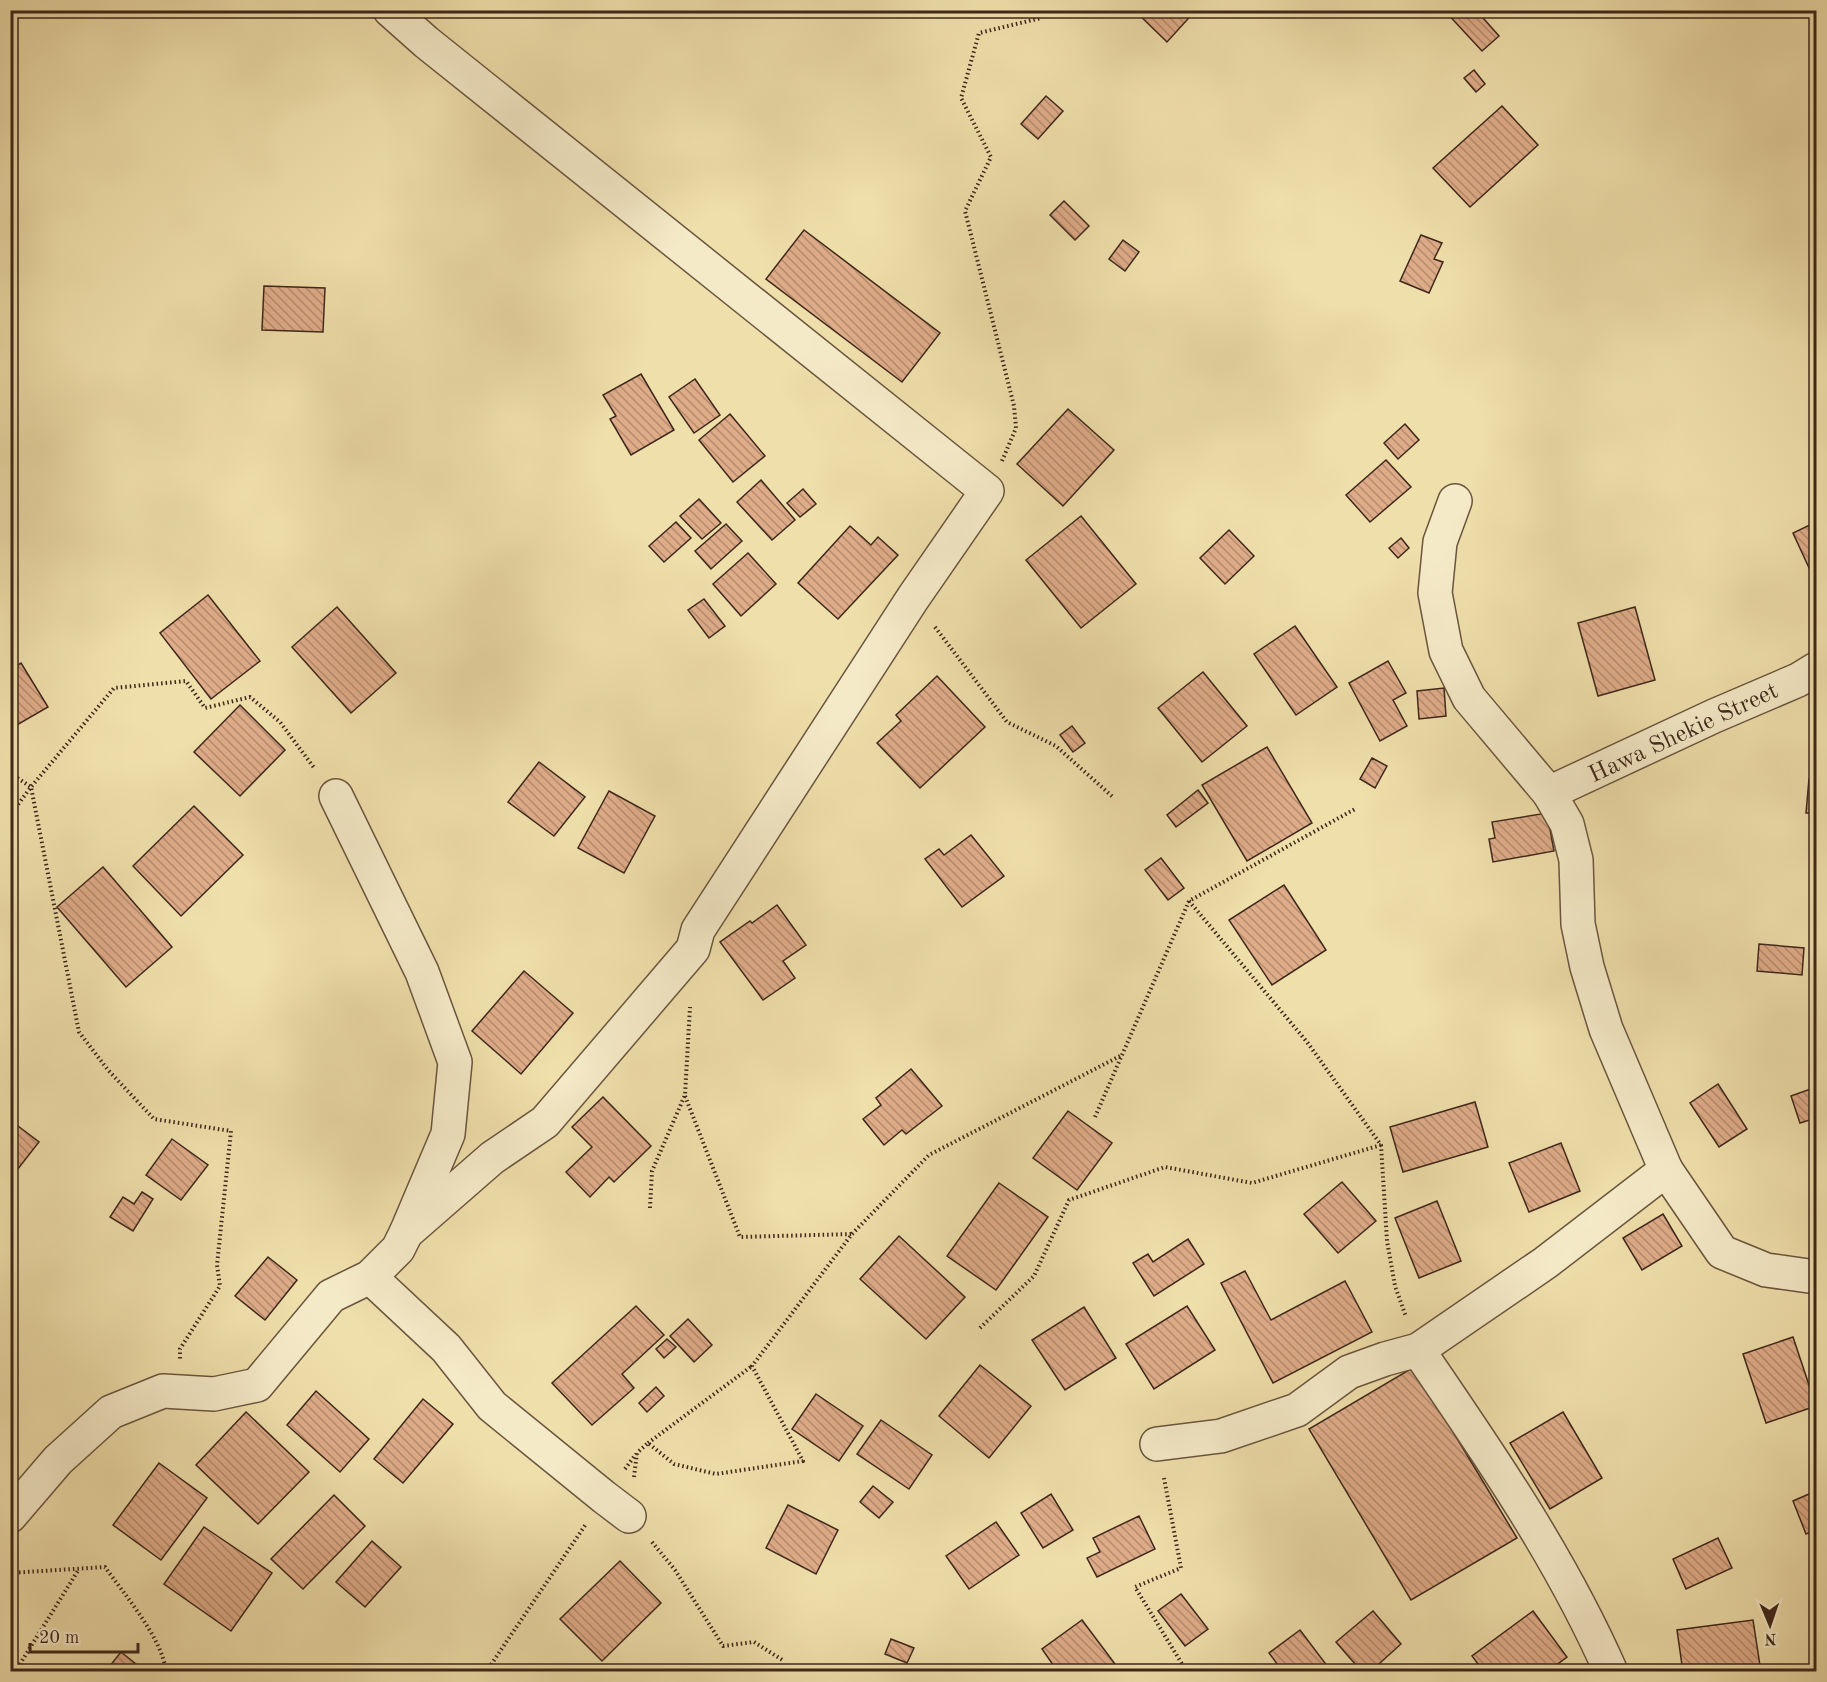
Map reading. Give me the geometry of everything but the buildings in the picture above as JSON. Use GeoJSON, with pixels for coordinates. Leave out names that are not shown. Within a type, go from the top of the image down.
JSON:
{"type":"FeatureCollection","features":[{"type":"Feature","properties":{"kind":"street"},"geometry":{"type":"LineString","coordinates":[[390,10],[435,49],[987,491],[913,598],[698,930],[693,949],[545,1122],[492,1158],[406,1233]]}},
{"type":"Feature","properties":{"kind":"street"},"geometry":{"type":"LineString","coordinates":[[1455,501],[1440,542],[1435,592],[1446,651],[1469,698],[1549,794],[1567,825],[1576,860],[1578,924],[1587,967],[1606,1029],[1666,1170],[1722,1252],[1766,1270],[1816,1277]]}},
{"type":"Feature","properties":{"kind":"street","name":"Hawa Shekie Street"},"geometry":{"type":"LineString","coordinates":[[1549,794],[1714,716],[1798,680],[1816,669]]}},
{"type":"Feature","properties":{"kind":"street"},"geometry":{"type":"LineString","coordinates":[[10,1516],[58,1460],[111,1412],[163,1391],[214,1394],[257,1385],[331,1296],[370,1277],[398,1250],[406,1233],[448,1134],[455,1062],[422,972],[336,796]]}},
{"type":"Feature","properties":{"kind":"street"},"geometry":{"type":"LineString","coordinates":[[1157,1444],[1221,1436],[1297,1410],[1349,1372],[1418,1350],[1545,1263],[1666,1170]]}},
{"type":"Feature","properties":{"kind":"street"},"geometry":{"type":"LineString","coordinates":[[370,1277],[446,1348],[492,1406],[617,1506]]}},
{"type":"Feature","properties":{"kind":"street"},"geometry":{"type":"LineString","coordinates":[[1418,1350],[1493,1461],[1564,1575],[1611,1671]]}},
{"type":"Feature","properties":{"kind":"path"},"geometry":{"type":"LineString","coordinates":[[987,491],[1016,428],[1014,406],[965,211],[991,157],[961,98],[979,33],[1041,18],[1040,10]]}},
{"type":"Feature","properties":{"kind":"path"},"geometry":{"type":"LineString","coordinates":[[913,598],[1007,722],[1056,746],[1114,798]]}},
{"type":"Feature","properties":{"kind":"path"},"geometry":{"type":"LineString","coordinates":[[10,815],[114,688],[186,681],[205,708],[250,697],[279,723],[336,796]]}},
{"type":"Feature","properties":{"kind":"path"},"geometry":{"type":"LineString","coordinates":[[10,773],[31,787],[79,1032],[108,1070],[154,1119],[231,1131],[218,1265],[220,1286],[180,1349],[180,1363],[163,1391]]}},
{"type":"Feature","properties":{"kind":"path"},"geometry":{"type":"LineString","coordinates":[[1095,1117],[1190,901],[1355,809]]}},
{"type":"Feature","properties":{"kind":"path"},"geometry":{"type":"LineString","coordinates":[[1190,901],[1307,1042],[1381,1145],[1387,1241],[1395,1286],[1418,1350]]}},
{"type":"Feature","properties":{"kind":"path"},"geometry":{"type":"LineString","coordinates":[[650,1208],[652,1171],[684,1095],[690,1006]]}},
{"type":"Feature","properties":{"kind":"path"},"geometry":{"type":"LineString","coordinates":[[486,1671],[617,1506],[637,1453],[752,1366],[852,1234],[929,1155],[1122,1055]]}},
{"type":"Feature","properties":{"kind":"path"},"geometry":{"type":"LineString","coordinates":[[684,1095],[740,1238],[852,1234]]}},
{"type":"Feature","properties":{"kind":"path"},"geometry":{"type":"LineString","coordinates":[[980,1328],[1034,1276],[1069,1200],[1165,1167],[1252,1183],[1381,1145]]}},
{"type":"Feature","properties":{"kind":"path"},"geometry":{"type":"LineString","coordinates":[[648,1443],[674,1464],[716,1474],[803,1461],[752,1366]]}},
{"type":"Feature","properties":{"kind":"path"},"geometry":{"type":"LineString","coordinates":[[1157,1444],[1180,1568],[1135,1587],[1187,1671]]}},
{"type":"Feature","properties":{"kind":"path"},"geometry":{"type":"LineString","coordinates":[[617,1506],[637,1453]]}},
{"type":"Feature","properties":{"kind":"path"},"geometry":{"type":"LineString","coordinates":[[617,1506],[675,1570],[723,1646],[754,1642],[783,1661]]}},
{"type":"Feature","properties":{"kind":"path"},"geometry":{"type":"LineString","coordinates":[[10,1573],[105,1567],[144,1621],[165,1660],[166,1671]]}},
{"type":"Feature","properties":{"kind":"path"},"geometry":{"type":"LineString","coordinates":[[15,1671],[79,1569]]}}]}
